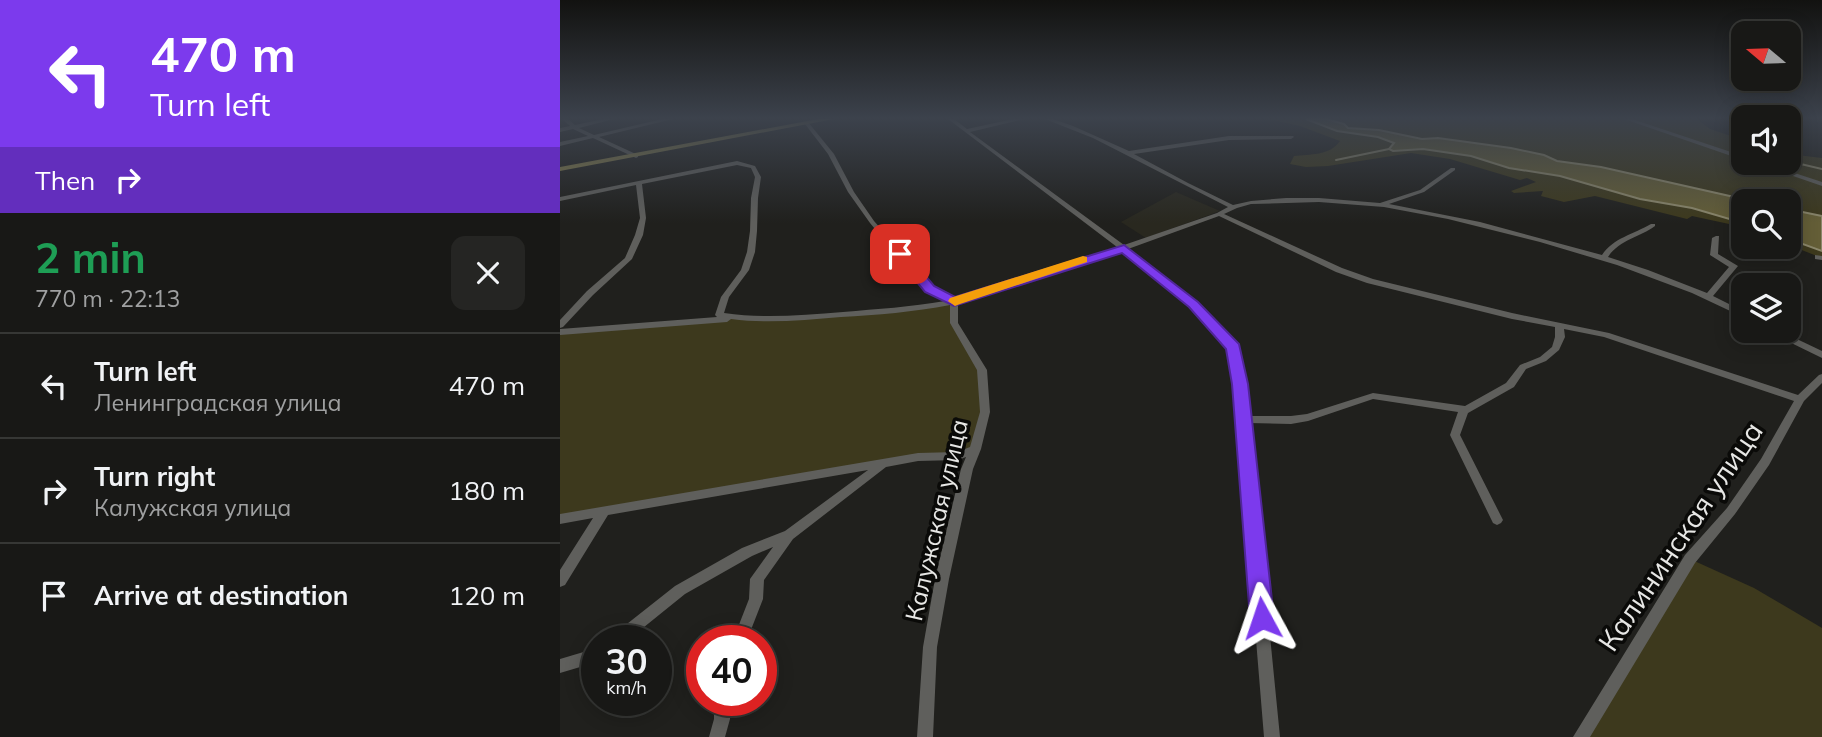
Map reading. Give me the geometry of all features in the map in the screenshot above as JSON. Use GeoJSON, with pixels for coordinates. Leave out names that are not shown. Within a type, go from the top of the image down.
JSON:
{"type":"FeatureCollection","features":[{"type":"Feature","properties":{"kind":"main road"},"geometry":{"type":"LineString","coordinates":[[560,169],[650,153]]}},
{"type":"Feature","properties":{"kind":"street"},"geometry":{"type":"LineString","coordinates":[[631,153],[636,156]]}},
{"type":"Feature","properties":{"kind":"street"},"geometry":{"type":"LineString","coordinates":[[831,153],[872,222],[929,289],[954,302]]}},
{"type":"Feature","properties":{"kind":"street"},"geometry":{"type":"LineString","coordinates":[[995,153],[1124,248],[1194,304],[1233,348],[1244,419],[1272,737]]}},
{"type":"Feature","properties":{"kind":"street"},"geometry":{"type":"LineString","coordinates":[[1127,153],[1202,194],[1231,206]]}},
{"type":"Feature","properties":{"kind":"street"},"geometry":{"type":"LineString","coordinates":[[560,198],[737,163],[753,167],[758,177],[754,190],[755,238],[747,266],[722,298],[719,315],[742,319]]}},
{"type":"Feature","properties":{"kind":"street"},"geometry":{"type":"LineString","coordinates":[[1380,205],[1422,191],[1453,169]]}},
{"type":"Feature","properties":{"kind":"street"},"geometry":{"type":"LineString","coordinates":[[1795,175],[1822,184]]}},
{"type":"Feature","properties":{"kind":"street"},"geometry":{"type":"LineString","coordinates":[[560,325],[628,259],[643,218],[639,182]]}},
{"type":"Feature","properties":{"kind":"street"},"geometry":{"type":"LineString","coordinates":[[560,332],[701,320],[794,319],[930,307],[954,302],[1124,248],[1219,214],[1231,206],[1258,202],[1335,199],[1503,229],[1604,257],[1709,296],[1731,308]]}},
{"type":"Feature","properties":{"kind":"street","name":"Калининская улица"},"geometry":{"type":"LineString","coordinates":[[1219,214],[1339,270],[1370,281],[1559,327],[1606,335],[1800,399]]}},
{"type":"Feature","properties":{"kind":"street"},"geometry":{"type":"LineString","coordinates":[[1604,257],[1607,250],[1653,225]]}},
{"type":"Feature","properties":{"kind":"street"},"geometry":{"type":"LineString","coordinates":[[1709,296],[1734,266],[1714,255],[1716,238]]}},
{"type":"Feature","properties":{"kind":"street","name":"Калужская улица"},"geometry":{"type":"LineString","coordinates":[[925,737],[930,647],[967,469],[985,412],[982,370],[954,323],[954,302]]}},
{"type":"Feature","properties":{"kind":"street"},"geometry":{"type":"LineString","coordinates":[[1497,520],[1455,435],[1467,410],[1510,385],[1523,367],[1543,359],[1556,348],[1560,337],[1559,327]]}},
{"type":"Feature","properties":{"kind":"street"},"geometry":{"type":"LineString","coordinates":[[1798,343],[1822,355]]}},
{"type":"Feature","properties":{"kind":"street","name":"Калининская улица"},"geometry":{"type":"LineString","coordinates":[[1581,737],[1690,559],[1731,511],[1765,462],[1800,399],[1822,377]]}},
{"type":"Feature","properties":{"kind":"street"},"geometry":{"type":"LineString","coordinates":[[1244,419],[1291,420],[1308,417],[1373,396],[1467,410]]}},
{"type":"Feature","properties":{"kind":"street"},"geometry":{"type":"LineString","coordinates":[[560,519],[918,457],[958,456],[975,449]]}},
{"type":"Feature","properties":{"kind":"street"},"geometry":{"type":"LineString","coordinates":[[637,625],[680,590],[747,552],[789,535],[885,463]]}},
{"type":"Feature","properties":{"kind":"street"},"geometry":{"type":"LineString","coordinates":[[560,581],[605,510]]}},
{"type":"Feature","properties":{"kind":"street"},"geometry":{"type":"LineString","coordinates":[[746,625],[756,599],[757,579],[789,535]]}},
{"type":"Feature","properties":{"kind":"street"},"geometry":{"type":"LineString","coordinates":[[560,666],[581,660]]}},
{"type":"Feature","properties":{"kind":"street"},"geometry":{"type":"LineString","coordinates":[[717,737],[722,716]]}},
{"type":"Feature","properties":{"kind":"shaded area"},"geometry":{"type":"Polygon","coordinates":[[[1408,153],[1306,167],[1290,164],[1294,156],[1408,153]]]}},
{"type":"Feature","properties":{"kind":"shaded area"},"geometry":{"type":"Polygon","coordinates":[[[1414,153],[1731,153],[1731,175],[1801,175],[1801,155],[1822,158],[1822,258],[1801,250],[1801,189],[1731,189],[1731,224],[1692,216],[1687,219],[1595,196],[1564,202],[1541,196],[1543,191],[1514,193],[1511,191],[1536,182],[1527,178],[1520,180],[1450,159],[1414,153]]]}},
{"type":"Feature","properties":{"kind":"shaded area"},"geometry":{"type":"Polygon","coordinates":[[[1453,153],[1536,153],[1557,161],[1601,167],[1731,196],[1731,219],[1692,208],[1640,199],[1560,176],[1509,168],[1453,153]]]}},
{"type":"Feature","properties":{"kind":"shaded area"},"geometry":{"type":"Polygon","coordinates":[[[1176,192],[1220,211],[1146,238],[1121,222],[1176,192]]]}},
{"type":"Feature","properties":{"kind":"shaded area"},"geometry":{"type":"Polygon","coordinates":[[[1801,212],[1822,216],[1822,251],[1801,243],[1801,212]]]}},
{"type":"Feature","properties":{"kind":"shaded area"},"geometry":{"type":"Polygon","coordinates":[[[954,302],[959,330],[980,367],[985,387],[984,408],[975,449],[958,456],[918,457],[560,519],[560,332],[701,319],[794,319],[954,302]]]}},
{"type":"Feature","properties":{"kind":"shaded area"},"geometry":{"type":"Polygon","coordinates":[[[1690,559],[1754,588],[1822,628],[1822,737],[1581,737],[1690,559]]]}},
{"type":"Feature","properties":{"kind":"waterway"},"geometry":{"type":"LineString","coordinates":[[1336,160],[1368,153]]}},
{"type":"Feature","properties":{"kind":"waterway"},"geometry":{"type":"LineString","coordinates":[[1801,164],[1822,169]]}},
{"type":"Feature","properties":{"kind":"slow traffic"},"geometry":{"type":"LineString","coordinates":[[955,301],[1083,260]]}},
{"type":"Feature","properties":{"kind":"route"},"geometry":{"type":"LineString","coordinates":[[900,254],[929,289],[954,302],[1124,248],[1194,304],[1233,348],[1240,384],[1262,618]]}}]}
